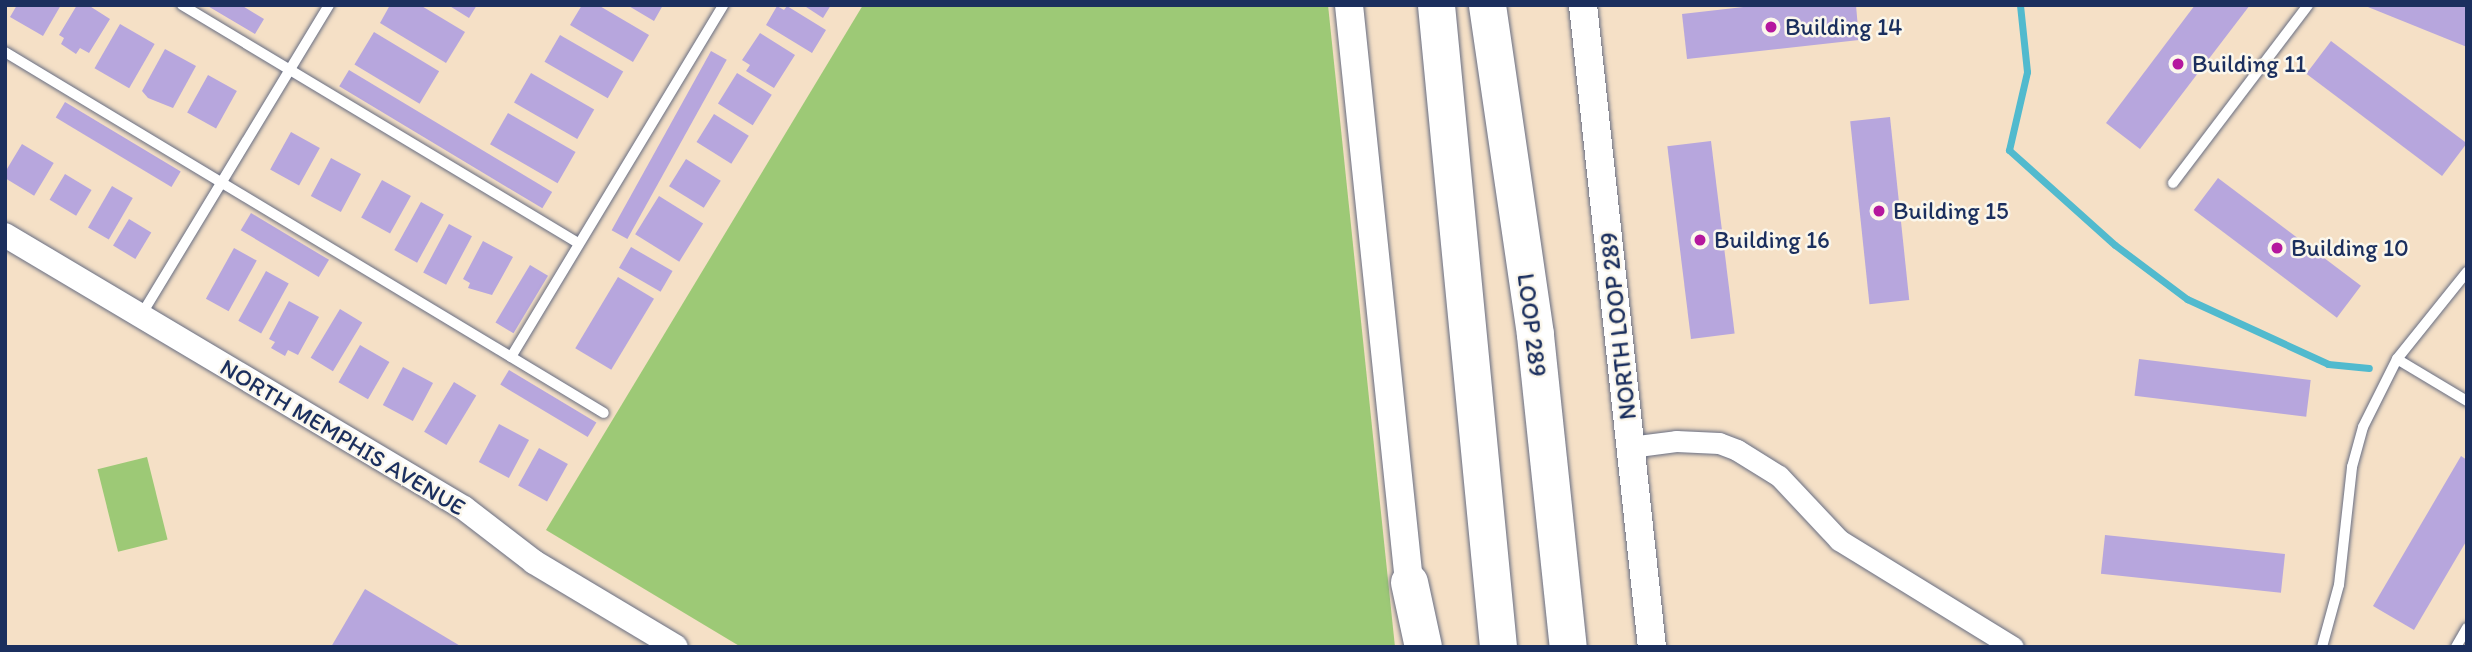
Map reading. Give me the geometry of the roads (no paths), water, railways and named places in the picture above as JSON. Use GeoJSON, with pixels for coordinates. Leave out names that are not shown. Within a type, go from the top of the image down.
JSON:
{"type":"FeatureCollection","features":[{"type":"Feature","properties":{"kind":"highway"},"geometry":{"type":"LineString","coordinates":[[1436,5],[1499,647]]}},
{"type":"Feature","properties":{"kind":"highway","name":"LOOP 289"},"geometry":{"type":"LineString","coordinates":[[1486,5],[1535,335],[1568,647]]}},
{"type":"Feature","properties":{"kind":"highway"},"geometry":{"type":"LineString","coordinates":[[1409,582],[1423,647]]}},
{"type":"Feature","properties":{"kind":"main road"},"geometry":{"type":"LineString","coordinates":[[1349,5],[1416,647]]}},
{"type":"Feature","properties":{"kind":"main road","name":"NORTH LOOP 289"},"geometry":{"type":"LineString","coordinates":[[1583,5],[1652,647]]}},
{"type":"Feature","properties":{"kind":"street","name":"NORTH MEMPHIS AVENUE"},"geometry":{"type":"LineString","coordinates":[[5,235],[464,508],[534,562],[676,647]]}},
{"type":"Feature","properties":{"kind":"street"},"geometry":{"type":"LineString","coordinates":[[1630,447],[1676,442],[1719,443],[1737,450],[1779,477],[1825,530],[1847,546],[2014,647]]}},
{"type":"Feature","properties":{"kind":"lane"},"geometry":{"type":"LineString","coordinates":[[182,5],[579,244]]}},
{"type":"Feature","properties":{"kind":"lane"},"geometry":{"type":"LineString","coordinates":[[140,317],[328,5]]}},
{"type":"Feature","properties":{"kind":"lane"},"geometry":{"type":"LineString","coordinates":[[511,357],[723,5]]}},
{"type":"Feature","properties":{"kind":"lane"},"geometry":{"type":"LineString","coordinates":[[2173,183],[2308,5]]}},
{"type":"Feature","properties":{"kind":"lane"},"geometry":{"type":"LineString","coordinates":[[5,52],[604,413]]}},
{"type":"Feature","properties":{"kind":"lane"},"geometry":{"type":"LineString","coordinates":[[2325,645],[2339,585],[2352,467],[2378,389],[2397,359],[2467,272]]}},
{"type":"Feature","properties":{"kind":"lane"},"geometry":{"type":"LineString","coordinates":[[2397,359],[2467,401]]}},
{"type":"Feature","properties":{"kind":"lane"},"geometry":{"type":"LineString","coordinates":[[2456,647],[2467,628]]}},
{"type":"Feature","properties":{"kind":"waterway"},"geometry":{"type":"LineString","coordinates":[[2020,5],[2027,72],[2009,150],[2115,245],[2187,299],[2328,364],[2369,368]]}},
{"type":"Feature","properties":{"kind":"place","name":"Building 14"},"geometry":{"type":"Point","coordinates":[1771,27]}},
{"type":"Feature","properties":{"kind":"place","name":"Building 11"},"geometry":{"type":"Point","coordinates":[2178,64]}},
{"type":"Feature","properties":{"kind":"place","name":"Building 15"},"geometry":{"type":"Point","coordinates":[1879,211]}},
{"type":"Feature","properties":{"kind":"place","name":"Building 16"},"geometry":{"type":"Point","coordinates":[1700,240]}},
{"type":"Feature","properties":{"kind":"place","name":"Building 10"},"geometry":{"type":"Point","coordinates":[2277,248]}}]}
